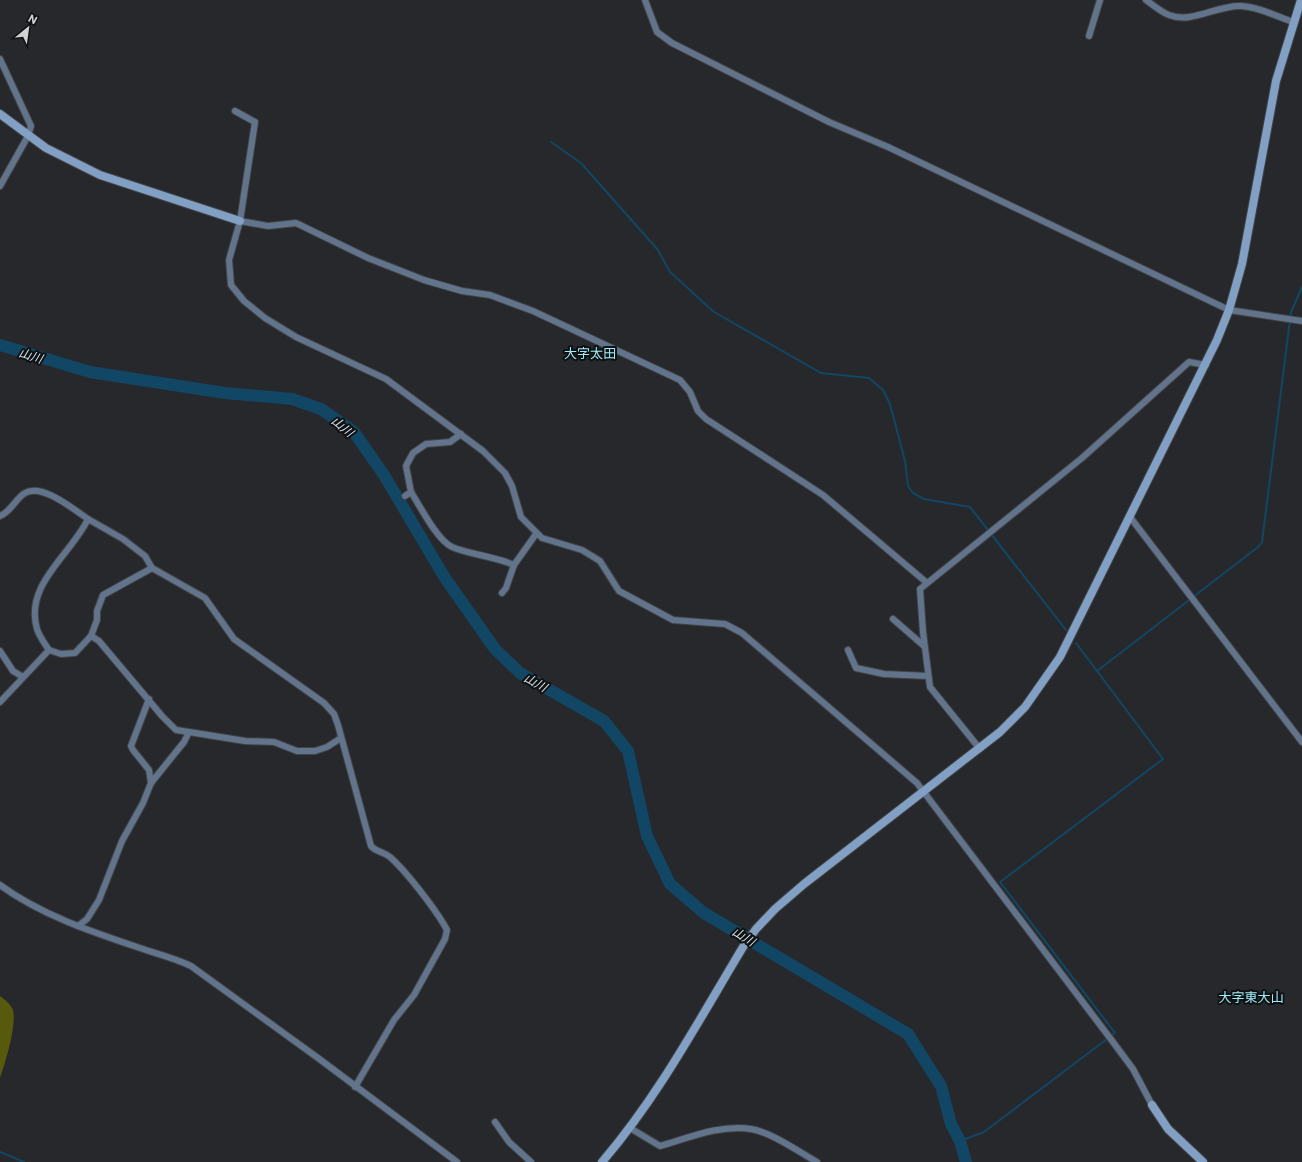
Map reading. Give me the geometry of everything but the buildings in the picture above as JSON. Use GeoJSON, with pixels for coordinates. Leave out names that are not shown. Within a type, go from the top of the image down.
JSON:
{"type":"FeatureCollection","features":[{"type":"Feature","properties":{"kind":"street"},"geometry":{"type":"LineString","coordinates":[[645,0],[657,32],[672,43],[829,122],[888,147],[1229,310],[1302,321]]}},
{"type":"Feature","properties":{"kind":"street"},"geometry":{"type":"LineString","coordinates":[[1089,36],[1100,0]]}},
{"type":"Feature","properties":{"kind":"street"},"geometry":{"type":"LineString","coordinates":[[1146,0],[1167,15],[1176,18],[1188,18],[1230,3],[1255,8],[1293,22]]}},
{"type":"Feature","properties":{"kind":"street"},"geometry":{"type":"LineString","coordinates":[[602,1162],[630,1128],[665,1076],[742,947],[756,929],[804,884],[980,749],[1025,707],[1060,657],[1206,365],[1229,310],[1242,264],[1276,81],[1301,0]]}},
{"type":"Feature","properties":{"kind":"street"},"geometry":{"type":"LineString","coordinates":[[0,59],[31,126],[28,136],[0,186]]}},
{"type":"Feature","properties":{"kind":"street"},"geometry":{"type":"LineString","coordinates":[[235,111],[255,122],[240,221],[229,260],[232,285],[244,301],[265,318],[296,337],[386,379],[484,451],[505,473],[512,486],[521,517],[536,534],[542,538],[582,550],[600,561],[619,591],[673,620],[725,624],[742,633],[917,783],[1129,1064],[1152,1105],[1168,1128],[1203,1162]]}},
{"type":"Feature","properties":{"kind":"street"},"geometry":{"type":"LineString","coordinates":[[0,114],[46,148],[100,175],[240,221],[268,226],[296,223],[368,258],[424,280],[462,291],[490,295],[533,311],[680,380],[690,392],[698,411],[706,419],[823,495],[926,582]]}},
{"type":"Feature","properties":{"kind":"street"},"geometry":{"type":"LineString","coordinates":[[980,749],[930,687],[924,646],[920,589],[926,582],[1082,458],[1189,362],[1206,365]]}},
{"type":"Feature","properties":{"kind":"street"},"geometry":{"type":"LineString","coordinates":[[461,434],[450,442],[426,444],[413,453],[406,466],[411,492],[439,535],[451,546],[501,559],[514,565]]}},
{"type":"Feature","properties":{"kind":"street"},"geometry":{"type":"LineString","coordinates":[[0,516],[8,513],[24,494],[35,489],[46,492],[123,539],[145,556],[152,568],[205,598],[234,639],[324,703],[335,717],[371,846],[389,856],[406,874],[442,920],[447,930],[445,940],[414,995],[394,1020],[355,1087]]}},
{"type":"Feature","properties":{"kind":"street"},"geometry":{"type":"LineString","coordinates":[[405,496],[411,492]]}},
{"type":"Feature","properties":{"kind":"street"},"geometry":{"type":"LineString","coordinates":[[1130,517],[1302,742]]}},
{"type":"Feature","properties":{"kind":"street"},"geometry":{"type":"LineString","coordinates":[[88,518],[82,532],[49,572],[38,592],[34,617],[37,631],[50,650],[61,654],[75,653],[91,636],[97,620],[97,611],[103,595],[152,568]]}},
{"type":"Feature","properties":{"kind":"street"},"geometry":{"type":"LineString","coordinates":[[502,592],[506,588],[514,565],[536,534]]}},
{"type":"Feature","properties":{"kind":"street"},"geometry":{"type":"LineString","coordinates":[[893,618],[924,646]]}},
{"type":"Feature","properties":{"kind":"street"},"geometry":{"type":"LineString","coordinates":[[91,636],[99,641],[116,663],[176,730],[245,741],[274,742],[297,751],[315,751],[327,747],[342,738]]}},
{"type":"Feature","properties":{"kind":"street"},"geometry":{"type":"LineString","coordinates":[[0,702],[50,650]]}},
{"type":"Feature","properties":{"kind":"street"},"geometry":{"type":"LineString","coordinates":[[848,650],[856,668],[884,674],[928,676]]}},
{"type":"Feature","properties":{"kind":"street"},"geometry":{"type":"LineString","coordinates":[[0,651],[13,670],[23,677]]}},
{"type":"Feature","properties":{"kind":"street"},"geometry":{"type":"LineString","coordinates":[[149,699],[132,746],[133,750],[149,770],[151,783]]}},
{"type":"Feature","properties":{"kind":"street"},"geometry":{"type":"LineString","coordinates":[[78,926],[87,919],[99,900],[122,841],[143,803],[151,783],[184,742],[189,732]]}},
{"type":"Feature","properties":{"kind":"street"},"geometry":{"type":"LineString","coordinates":[[0,885],[40,908],[78,926],[144,950],[177,959],[192,966],[457,1162]]}},
{"type":"Feature","properties":{"kind":"street"},"geometry":{"type":"LineString","coordinates":[[495,1122],[509,1142],[531,1162]]}},
{"type":"Feature","properties":{"kind":"street"},"geometry":{"type":"LineString","coordinates":[[630,1128],[660,1146],[710,1132],[734,1128],[752,1129],[768,1135],[817,1162]]}},
{"type":"Feature","properties":{"kind":"shaded area"},"geometry":{"type":"Polygon","coordinates":[[[0,996],[10,1005],[14,1016],[10,1044],[0,1078],[0,996]]]}},
{"type":"Feature","properties":{"kind":"waterway"},"geometry":{"type":"LineString","coordinates":[[551,142],[581,163],[658,250],[670,272],[714,312],[821,373],[869,378],[883,390],[890,404],[905,461],[908,486],[913,493],[924,499],[970,507],[1066,630]]}},
{"type":"Feature","properties":{"kind":"waterway"},"geometry":{"type":"LineString","coordinates":[[1097,671],[1258,547],[1262,542],[1291,312],[1302,287]]}},
{"type":"Feature","properties":{"kind":"waterway","name":"山川"},"geometry":{"type":"LineString","coordinates":[[0,345],[90,372],[225,393],[292,399],[321,409],[354,432],[384,475],[445,578],[495,649],[520,673],[604,721],[628,751],[647,836],[670,884],[704,913],[908,1034],[941,1086],[951,1124],[960,1141],[966,1162]]}},
{"type":"Feature","properties":{"kind":"waterway"},"geometry":{"type":"LineString","coordinates":[[960,1141],[984,1132],[1115,1033],[1000,882],[1163,759],[1076,643]]}},
{"type":"Feature","properties":{"kind":"waterway"},"geometry":{"type":"LineString","coordinates":[[0,1152],[24,1162]]}},
{"type":"Feature","properties":{"kind":"district","name":"大字太田"},"geometry":{"type":"Point","coordinates":[590,353]}},
{"type":"Feature","properties":{"kind":"district","name":"大字東大山"},"geometry":{"type":"Point","coordinates":[1251,997]}}]}
